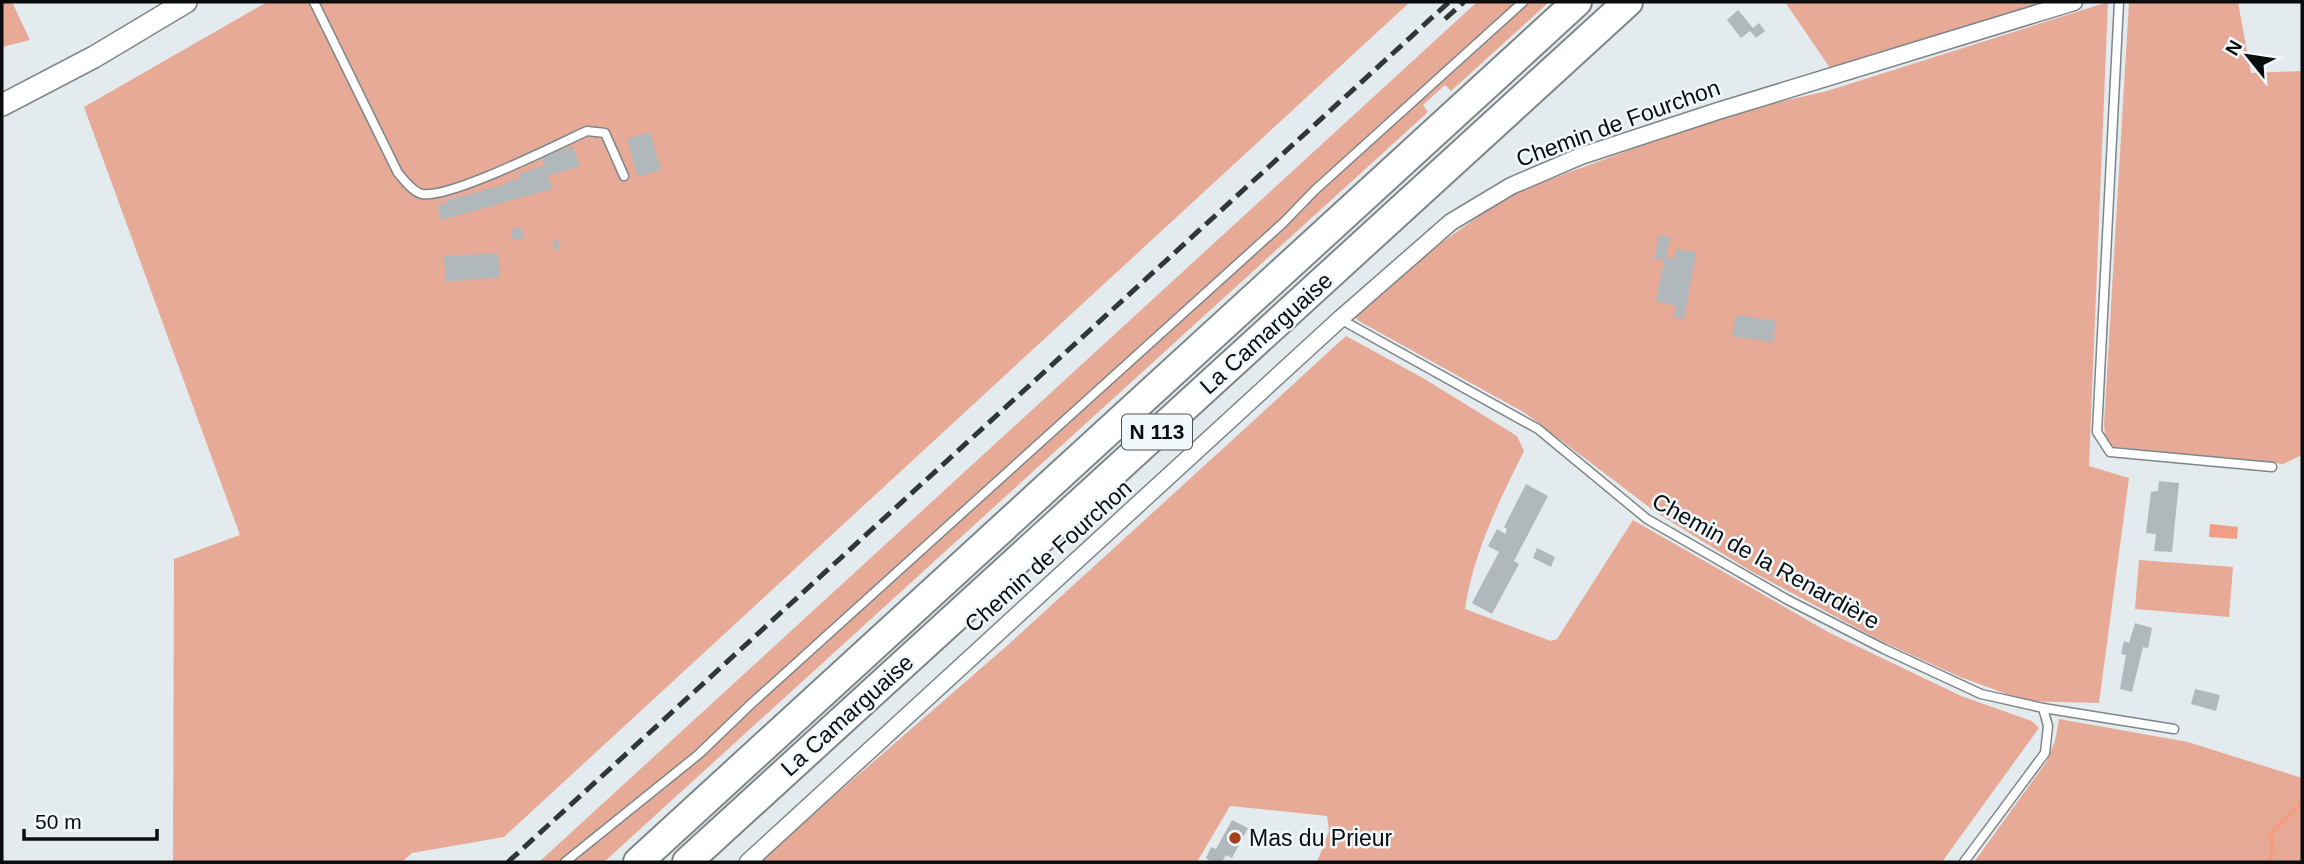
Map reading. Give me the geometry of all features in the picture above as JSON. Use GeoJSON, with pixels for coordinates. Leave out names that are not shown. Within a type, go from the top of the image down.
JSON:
{"type":"FeatureCollection","features":[{"type":"Feature","properties":{"kind":"highway","name":"La Camarguaise"},"geometry":{"type":"LineString","coordinates":[[638,862],[1577,2]]}},
{"type":"Feature","properties":{"kind":"highway","name":"La Camarguaise"},"geometry":{"type":"LineString","coordinates":[[687,862],[1628,2]]}},
{"type":"Feature","properties":{"kind":"main road"},"geometry":{"type":"LineString","coordinates":[[2,105],[94,57],[186,2]]}},
{"type":"Feature","properties":{"kind":"street","name":"Chemin de Fourchon"},"geometry":{"type":"LineString","coordinates":[[748,862],[1340,319],[1451,222],[1511,186],[1581,156],[1705,115],[2074,2]]}},
{"type":"Feature","properties":{"kind":"lane"},"geometry":{"type":"LineString","coordinates":[[314,2],[398,173],[418,194],[433,195],[487,176],[587,131],[605,133],[624,176]]}},
{"type":"Feature","properties":{"kind":"lane"},"geometry":{"type":"LineString","coordinates":[[565,862],[699,754],[1523,2]]}},
{"type":"Feature","properties":{"kind":"lane"},"geometry":{"type":"LineString","coordinates":[[2119,2],[2097,432],[2110,452],[2272,467]]}},
{"type":"Feature","properties":{"kind":"lane","name":"Chemin de la Renardière"},"geometry":{"type":"LineString","coordinates":[[1340,319],[1538,429],[1647,519],[1788,600],[1981,694],[2043,709],[2174,729]]}},
{"type":"Feature","properties":{"kind":"lane"},"geometry":{"type":"LineString","coordinates":[[1964,862],[2045,753],[2048,726],[2043,709]]}},
{"type":"Feature","properties":{"kind":"shaded area"},"geometry":{"type":"Polygon","coordinates":[[[2,2],[12,2],[30,40],[2,47],[2,2]]]}},
{"type":"Feature","properties":{"kind":"shaded area"},"geometry":{"type":"Polygon","coordinates":[[[267,2],[1410,2],[504,837],[412,853],[402,862],[173,862],[174,559],[240,535],[84,107],[267,2]]]}},
{"type":"Feature","properties":{"kind":"shaded area"},"geometry":{"type":"Polygon","coordinates":[[[1477,2],[1549,2],[1451,91],[1445,85],[1423,105],[1428,112],[604,862],[539,862],[1477,2]]]}},
{"type":"Feature","properties":{"kind":"shaded area"},"geometry":{"type":"Polygon","coordinates":[[[1785,2],[2043,2],[1830,68],[1785,2]]]}},
{"type":"Feature","properties":{"kind":"shaded area"},"geometry":{"type":"Polygon","coordinates":[[[2108,2],[2089,466],[2129,478],[2099,703],[2026,701],[1960,677],[1879,640],[1749,570],[1657,513],[1525,413],[1357,320],[1355,315],[1426,254],[1508,195],[1727,114],[1827,91],[2108,2]]]}},
{"type":"Feature","properties":{"kind":"shaded area"},"geometry":{"type":"Polygon","coordinates":[[[2129,2],[2238,2],[2251,73],[2302,71],[2302,455],[2283,464],[2106,446],[2104,424],[2129,2]]]}},
{"type":"Feature","properties":{"kind":"shaded area"},"geometry":{"type":"Polygon","coordinates":[[[1346,336],[1423,378],[1517,436],[1524,451],[1496,508],[1481,548],[1465,609],[1551,641],[1557,639],[1633,520],[1830,633],[1961,696],[2032,721],[2039,728],[1942,862],[1317,862],[1329,831],[1327,816],[1230,806],[1197,862],[758,862],[1009,644],[1346,336]]]}},
{"type":"Feature","properties":{"kind":"shaded area"},"geometry":{"type":"Polygon","coordinates":[[[2210,524],[2238,527],[2237,539],[2209,537],[2210,524]]]}},
{"type":"Feature","properties":{"kind":"shaded area"},"geometry":{"type":"Polygon","coordinates":[[[2139,560],[2233,567],[2229,617],[2135,609],[2139,560]]]}},
{"type":"Feature","properties":{"kind":"shaded area"},"geometry":{"type":"Polygon","coordinates":[[[2059,719],[2188,742],[2302,778],[2302,862],[1974,862],[2047,761],[2055,741],[2059,719]]]}},
{"type":"Feature","properties":{"kind":"building"},"geometry":{"type":"Polygon","coordinates":[[[1738,10],[1753,28],[1759,23],[1765,31],[1756,38],[1750,31],[1741,38],[1727,20],[1738,10]]]}},
{"type":"Feature","properties":{"kind":"building"},"geometry":{"type":"Polygon","coordinates":[[[650,132],[661,170],[638,177],[627,139],[650,132]]]}},
{"type":"Feature","properties":{"kind":"building"},"geometry":{"type":"Polygon","coordinates":[[[573,146],[580,166],[548,176],[552,189],[441,220],[437,205],[519,179],[518,174],[544,166],[541,157],[573,146]]]}},
{"type":"Feature","properties":{"kind":"building"},"geometry":{"type":"Polygon","coordinates":[[[522,228],[523,239],[513,240],[511,229],[522,228]]]}},
{"type":"Feature","properties":{"kind":"building"},"geometry":{"type":"Polygon","coordinates":[[[1659,235],[1670,237],[1666,257],[1674,259],[1676,249],[1696,252],[1684,319],[1673,317],[1676,306],[1656,301],[1664,261],[1654,259],[1659,235]]]}},
{"type":"Feature","properties":{"kind":"building"},"geometry":{"type":"Polygon","coordinates":[[[557,239],[560,249],[555,250],[553,241],[557,239]]]}},
{"type":"Feature","properties":{"kind":"building"},"geometry":{"type":"Polygon","coordinates":[[[498,253],[500,277],[446,282],[444,256],[498,253]]]}},
{"type":"Feature","properties":{"kind":"building"},"geometry":{"type":"Polygon","coordinates":[[[1736,315],[1776,321],[1773,342],[1732,336],[1736,315]]]}},
{"type":"Feature","properties":{"kind":"building"},"geometry":{"type":"Polygon","coordinates":[[[2159,481],[2179,483],[2172,552],[2154,551],[2156,534],[2146,533],[2151,492],[2158,491],[2159,481]]]}},
{"type":"Feature","properties":{"kind":"building"},"geometry":{"type":"Polygon","coordinates":[[[1526,484],[1548,496],[1514,561],[1519,564],[1492,614],[1472,603],[1499,552],[1488,546],[1497,529],[1505,534],[1507,529],[1504,527],[1526,484]]]}},
{"type":"Feature","properties":{"kind":"building"},"geometry":{"type":"Polygon","coordinates":[[[1537,548],[1555,557],[1551,567],[1533,558],[1537,548]]]}},
{"type":"Feature","properties":{"kind":"building"},"geometry":{"type":"Polygon","coordinates":[[[2135,623],[2152,628],[2148,648],[2143,647],[2132,692],[2120,689],[2126,655],[2121,654],[2124,641],[2129,643],[2135,623]]]}},
{"type":"Feature","properties":{"kind":"building"},"geometry":{"type":"Polygon","coordinates":[[[2195,689],[2220,695],[2216,711],[2191,704],[2195,689]]]}},
{"type":"Feature","properties":{"kind":"building"},"geometry":{"type":"Polygon","coordinates":[[[1232,820],[1248,828],[1232,858],[1226,855],[1222,862],[1209,862],[1206,858],[1211,847],[1216,849],[1232,820]]]}},
{"type":"Feature","properties":{"kind":"waterway"},"geometry":{"type":"LineString","coordinates":[[2270,862],[2273,850],[2270,834],[2302,802]]}},
{"type":"Feature","properties":{"kind":"railway"},"geometry":{"type":"LineString","coordinates":[[508,862],[1449,2]]}},
{"type":"Feature","properties":{"kind":"railway"},"geometry":{"type":"LineString","coordinates":[[1445,19],[1464,2]]}},
{"type":"Feature","properties":{"kind":"place","name":"Mas du Prieur"},"geometry":{"type":"Point","coordinates":[1235,838]}}]}
